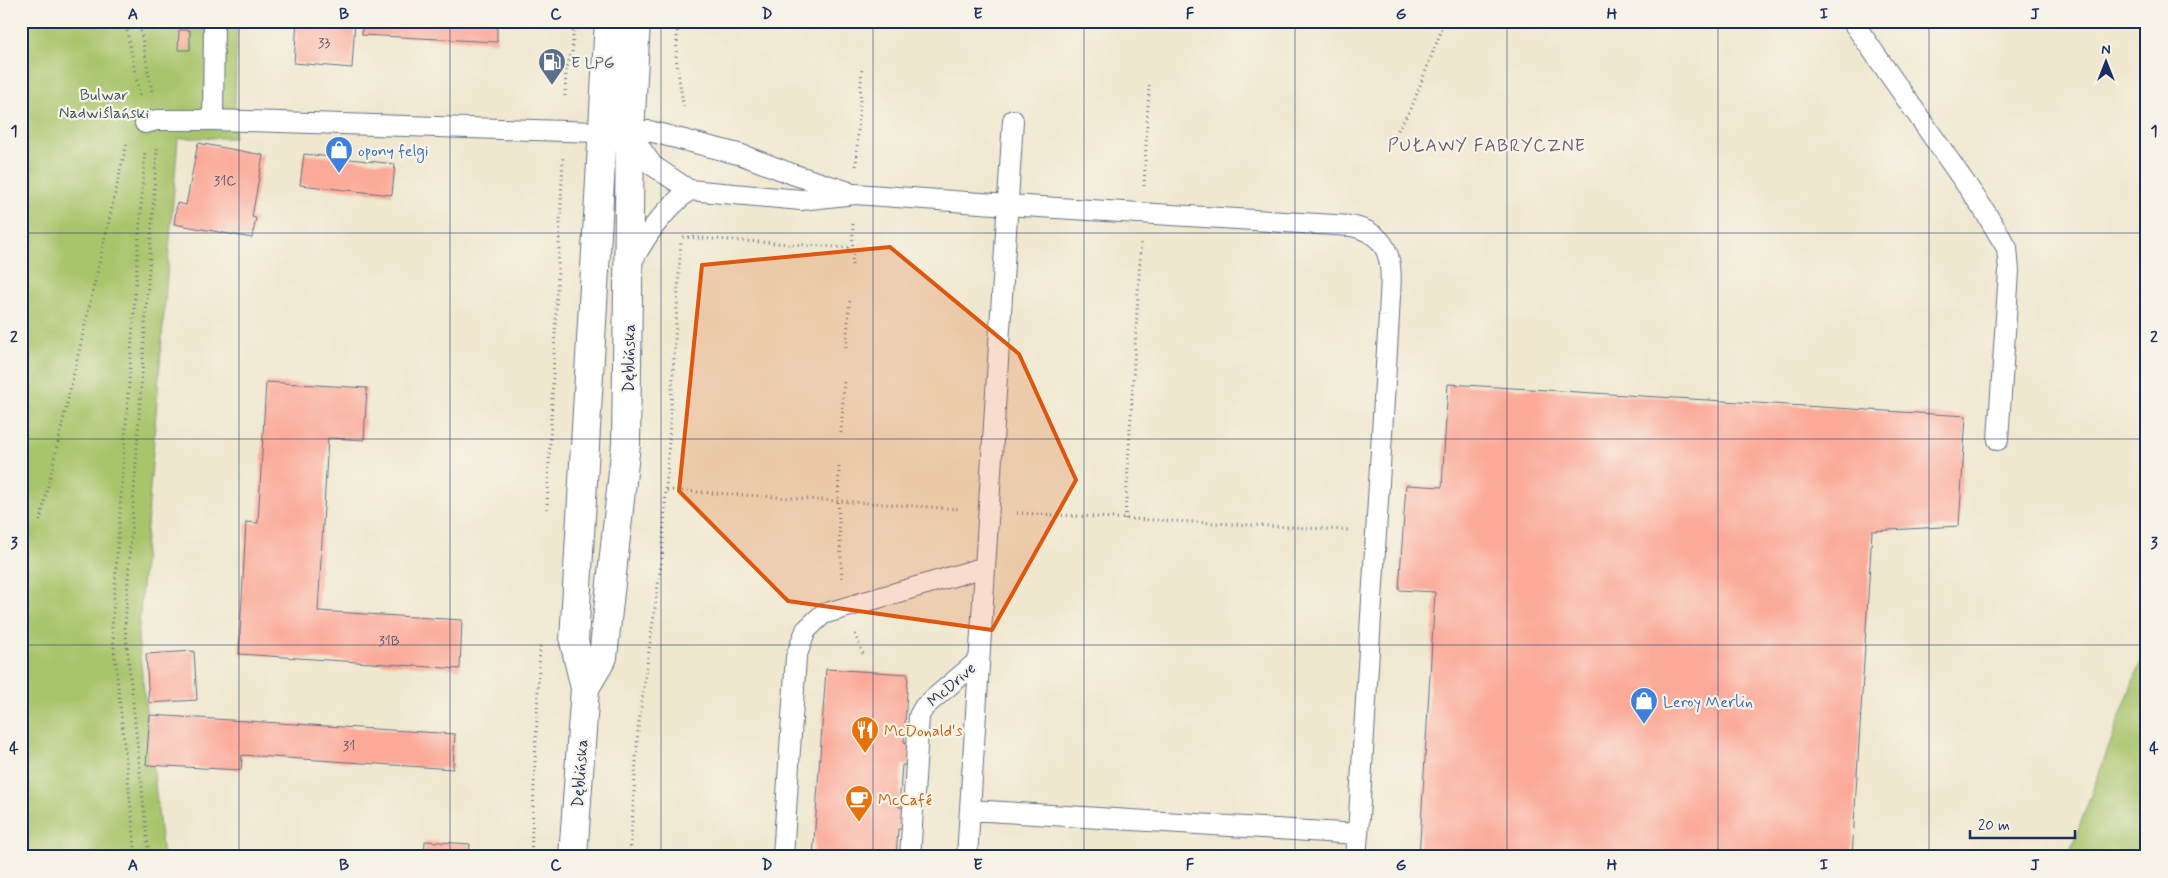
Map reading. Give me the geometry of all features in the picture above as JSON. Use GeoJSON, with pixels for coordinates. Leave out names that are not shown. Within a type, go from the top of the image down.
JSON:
{"type":"FeatureCollection","features":[{"type":"Feature","properties":{"kind":"main road","name":"Dęblińska"},"geometry":{"type":"LineString","coordinates":[[573,857],[585,688],[574,641],[609,21]]}},
{"type":"Feature","properties":{"kind":"main road","name":"Dęblińska"},"geometry":{"type":"LineString","coordinates":[[585,688],[603,657],[626,444],[630,264],[630,133],[636,21]]}},
{"type":"Feature","properties":{"kind":"lane"},"geometry":{"type":"LineString","coordinates":[[213,120],[214,21]]}},
{"type":"Feature","properties":{"kind":"lane"},"geometry":{"type":"LineString","coordinates":[[1852,21],[1984,210],[2007,248],[2009,271],[1998,440]]}},
{"type":"Feature","properties":{"kind":"lane"},"geometry":{"type":"LineString","coordinates":[[151,121],[213,120],[630,133],[649,131],[734,152],[824,185],[855,184],[1008,205],[1351,226],[1363,228],[1374,234],[1387,250],[1391,260],[1356,857]]}},
{"type":"Feature","properties":{"kind":"lane"},"geometry":{"type":"LineString","coordinates":[[967,857],[1013,120]]}},
{"type":"Feature","properties":{"kind":"lane"},"geometry":{"type":"LineString","coordinates":[[630,133],[652,164],[689,190],[801,200],[855,184]]}},
{"type":"Feature","properties":{"kind":"lane"},"geometry":{"type":"LineString","coordinates":[[630,264],[650,228],[670,205],[689,190]]}},
{"type":"Feature","properties":{"kind":"lane"},"geometry":{"type":"LineString","coordinates":[[783,857],[796,657],[806,630],[823,614],[985,567]]}},
{"type":"Feature","properties":{"kind":"lane","name":"McDrive"},"geometry":{"type":"LineString","coordinates":[[910,857],[919,716],[924,707],[979,660]]}},
{"type":"Feature","properties":{"kind":"lane"},"geometry":{"type":"LineString","coordinates":[[970,810],[1358,834]]}},
{"type":"Feature","properties":{"kind":"path"},"geometry":{"type":"LineString","coordinates":[[125,21],[151,121],[158,139],[124,626],[149,857]]}},
{"type":"Feature","properties":{"kind":"path"},"geometry":{"type":"LineString","coordinates":[[136,857],[112,628],[146,137],[151,121],[139,21]]}},
{"type":"Feature","properties":{"kind":"path"},"geometry":{"type":"LineString","coordinates":[[565,96],[566,70],[572,52],[574,21]]}},
{"type":"Feature","properties":{"kind":"path"},"geometry":{"type":"LineString","coordinates":[[678,21],[676,58],[684,110],[691,117]]}},
{"type":"Feature","properties":{"kind":"path"},"geometry":{"type":"LineString","coordinates":[[1390,143],[1411,109],[1446,21]]}},
{"type":"Feature","properties":{"kind":"path"},"geometry":{"type":"LineString","coordinates":[[855,184],[862,67]]}},
{"type":"Feature","properties":{"kind":"path"},"geometry":{"type":"LineString","coordinates":[[1125,519],[1149,85]]}},
{"type":"Feature","properties":{"kind":"path"},"geometry":{"type":"LineString","coordinates":[[40,521],[124,149],[131,130],[151,121]]}},
{"type":"Feature","properties":{"kind":"path"},"geometry":{"type":"LineString","coordinates":[[547,513],[563,157]]}},
{"type":"Feature","properties":{"kind":"path"},"geometry":{"type":"LineString","coordinates":[[852,264],[854,214]]}},
{"type":"Feature","properties":{"kind":"path"},"geometry":{"type":"LineString","coordinates":[[630,857],[638,729],[662,557],[683,229]]}},
{"type":"Feature","properties":{"kind":"path"},"geometry":{"type":"LineString","coordinates":[[681,237],[852,248]]}},
{"type":"Feature","properties":{"kind":"path"},"geometry":{"type":"LineString","coordinates":[[846,347],[850,298]]}},
{"type":"Feature","properties":{"kind":"path"},"geometry":{"type":"LineString","coordinates":[[841,432],[844,381]]}},
{"type":"Feature","properties":{"kind":"path"},"geometry":{"type":"LineString","coordinates":[[839,467],[838,501],[843,586],[864,657]]}},
{"type":"Feature","properties":{"kind":"path"},"geometry":{"type":"LineString","coordinates":[[667,490],[988,511],[1376,532]]}},
{"type":"Feature","properties":{"kind":"path"},"geometry":{"type":"LineString","coordinates":[[531,857],[541,640]]}},
{"type":"Feature","properties":{"kind":"highlighted area"},"geometry":{"type":"Polygon","coordinates":[[[890,247],[1019,354],[1076,480],[992,630],[788,601],[679,491],[702,265],[890,247]]]}},
{"type":"Feature","properties":{"kind":"green space","name":"Bulwar Nadwiślański"},"geometry":{"type":"Polygon","coordinates":[[[21,21],[237,21],[234,138],[178,138],[138,638],[148,728],[146,765],[153,765],[163,857],[21,857],[21,21]]]}},
{"type":"Feature","properties":{"kind":"green space"},"geometry":{"type":"Polygon","coordinates":[[[2147,644],[2147,857],[2068,857],[2147,644]]]}},
{"type":"Feature","properties":{"kind":"building"},"geometry":{"type":"Polygon","coordinates":[[[297,21],[355,21],[352,68],[294,63],[297,21]]]}},
{"type":"Feature","properties":{"kind":"building"},"geometry":{"type":"Polygon","coordinates":[[[362,21],[497,21],[497,42],[362,35],[362,21]]]}},
{"type":"Feature","properties":{"kind":"building"},"geometry":{"type":"Polygon","coordinates":[[[179,30],[190,30],[190,50],[178,50],[179,30]]]}},
{"type":"Feature","properties":{"kind":"building"},"geometry":{"type":"Polygon","coordinates":[[[198,143],[263,155],[252,217],[256,218],[252,238],[174,224],[177,203],[186,205],[198,143]]]}},
{"type":"Feature","properties":{"kind":"building"},"geometry":{"type":"Polygon","coordinates":[[[304,154],[395,164],[392,195],[300,185],[304,154]]]}},
{"type":"Feature","properties":{"kind":"building"},"geometry":{"type":"Polygon","coordinates":[[[266,382],[367,388],[364,440],[328,438],[318,611],[462,620],[460,669],[239,654],[246,522],[258,523],[266,382]]]}},
{"type":"Feature","properties":{"kind":"building","name":"Leroy Merlin"},"geometry":{"type":"Polygon","coordinates":[[[1448,384],[1966,416],[1959,526],[1872,531],[1852,857],[1419,857],[1435,592],[1399,590],[1406,485],[1442,487],[1448,384]]]}},
{"type":"Feature","properties":{"kind":"building"},"geometry":{"type":"Polygon","coordinates":[[[194,651],[197,700],[149,703],[146,654],[194,651]]]}},
{"type":"Feature","properties":{"kind":"building","name":"McDonald's"},"geometry":{"type":"Polygon","coordinates":[[[826,669],[908,674],[904,742],[911,743],[910,765],[902,765],[899,807],[907,808],[906,829],[898,829],[896,857],[813,857],[826,669]]]}},
{"type":"Feature","properties":{"kind":"building"},"geometry":{"type":"Polygon","coordinates":[[[150,715],[455,734],[453,769],[242,755],[241,770],[146,765],[150,715]]]}},
{"type":"Feature","properties":{"kind":"building"},"geometry":{"type":"Polygon","coordinates":[[[425,841],[470,844],[469,857],[424,857],[425,841]]]}},
{"type":"Feature","properties":{"kind":"place","name":"E LPG"},"geometry":{"type":"Point","coordinates":[552,86]}},
{"type":"Feature","properties":{"kind":"place","name":"opony felgi"},"geometry":{"type":"Point","coordinates":[339,174]}},
{"type":"Feature","properties":{"kind":"place","name":"Leroy Merlin"},"geometry":{"type":"Point","coordinates":[1644,725]}},
{"type":"Feature","properties":{"kind":"place","name":"McDonald's"},"geometry":{"type":"Point","coordinates":[865,754]}},
{"type":"Feature","properties":{"kind":"place","name":"McCafé"},"geometry":{"type":"Point","coordinates":[859,823]}},
{"type":"Feature","properties":{"kind":"district","name":"PUŁAWY FABRYCZNE"},"geometry":{"type":"Point","coordinates":[1487,145]}}]}
